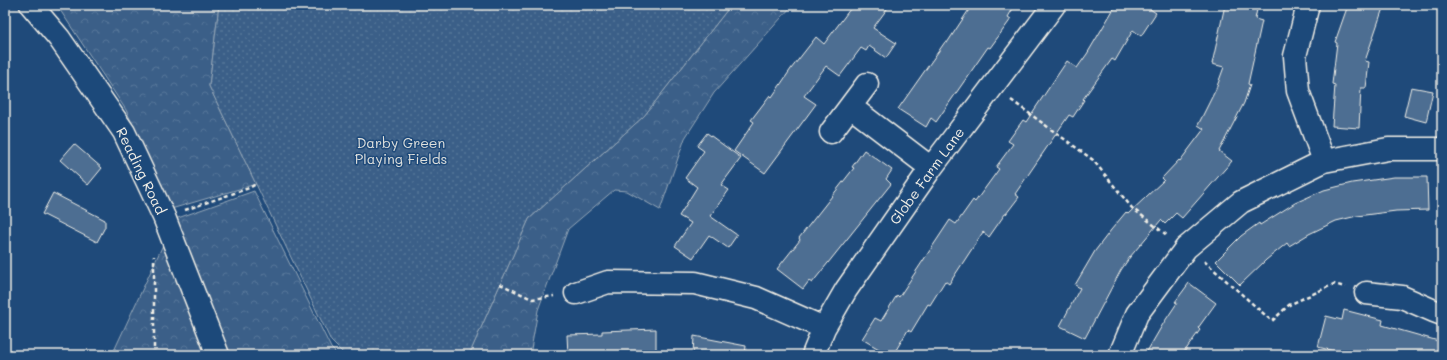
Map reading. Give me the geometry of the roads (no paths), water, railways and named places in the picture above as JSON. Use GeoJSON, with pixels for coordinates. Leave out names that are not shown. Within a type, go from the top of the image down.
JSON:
{"type":"FeatureCollection","features":[{"type":"Feature","properties":{"kind":"street","name":"Reading Road"},"geometry":{"type":"LineString","coordinates":[[31,5],[59,38],[124,132],[164,217],[218,355]]}},
{"type":"Feature","properties":{"kind":"street","name":"Globe Farm Lane"},"geometry":{"type":"LineString","coordinates":[[813,355],[824,328],[846,290],[931,168],[1054,5]]}},
{"type":"Feature","properties":{"kind":"street"},"geometry":{"type":"LineString","coordinates":[[1308,5],[1295,56],[1298,91],[1324,161]]}},
{"type":"Feature","properties":{"kind":"street"},"geometry":{"type":"LineString","coordinates":[[831,132],[867,84]]}},
{"type":"Feature","properties":{"kind":"street"},"geometry":{"type":"LineString","coordinates":[[851,107],[931,168]]}},
{"type":"Feature","properties":{"kind":"street"},"geometry":{"type":"LineString","coordinates":[[1120,355],[1137,314],[1186,248],[1241,202],[1324,161],[1388,148],[1442,149]]}},
{"type":"Feature","properties":{"kind":"street"},"geometry":{"type":"LineString","coordinates":[[576,293],[608,282],[695,283],[756,298],[824,328]]}},
{"type":"Feature","properties":{"kind":"street"},"geometry":{"type":"LineString","coordinates":[[1366,293],[1402,297],[1434,312],[1442,314]]}},
{"type":"Feature","properties":{"kind":"park label","name":"Darby Green Playing Fields"},"geometry":{"type":"Point","coordinates":[401,152]}}]}
